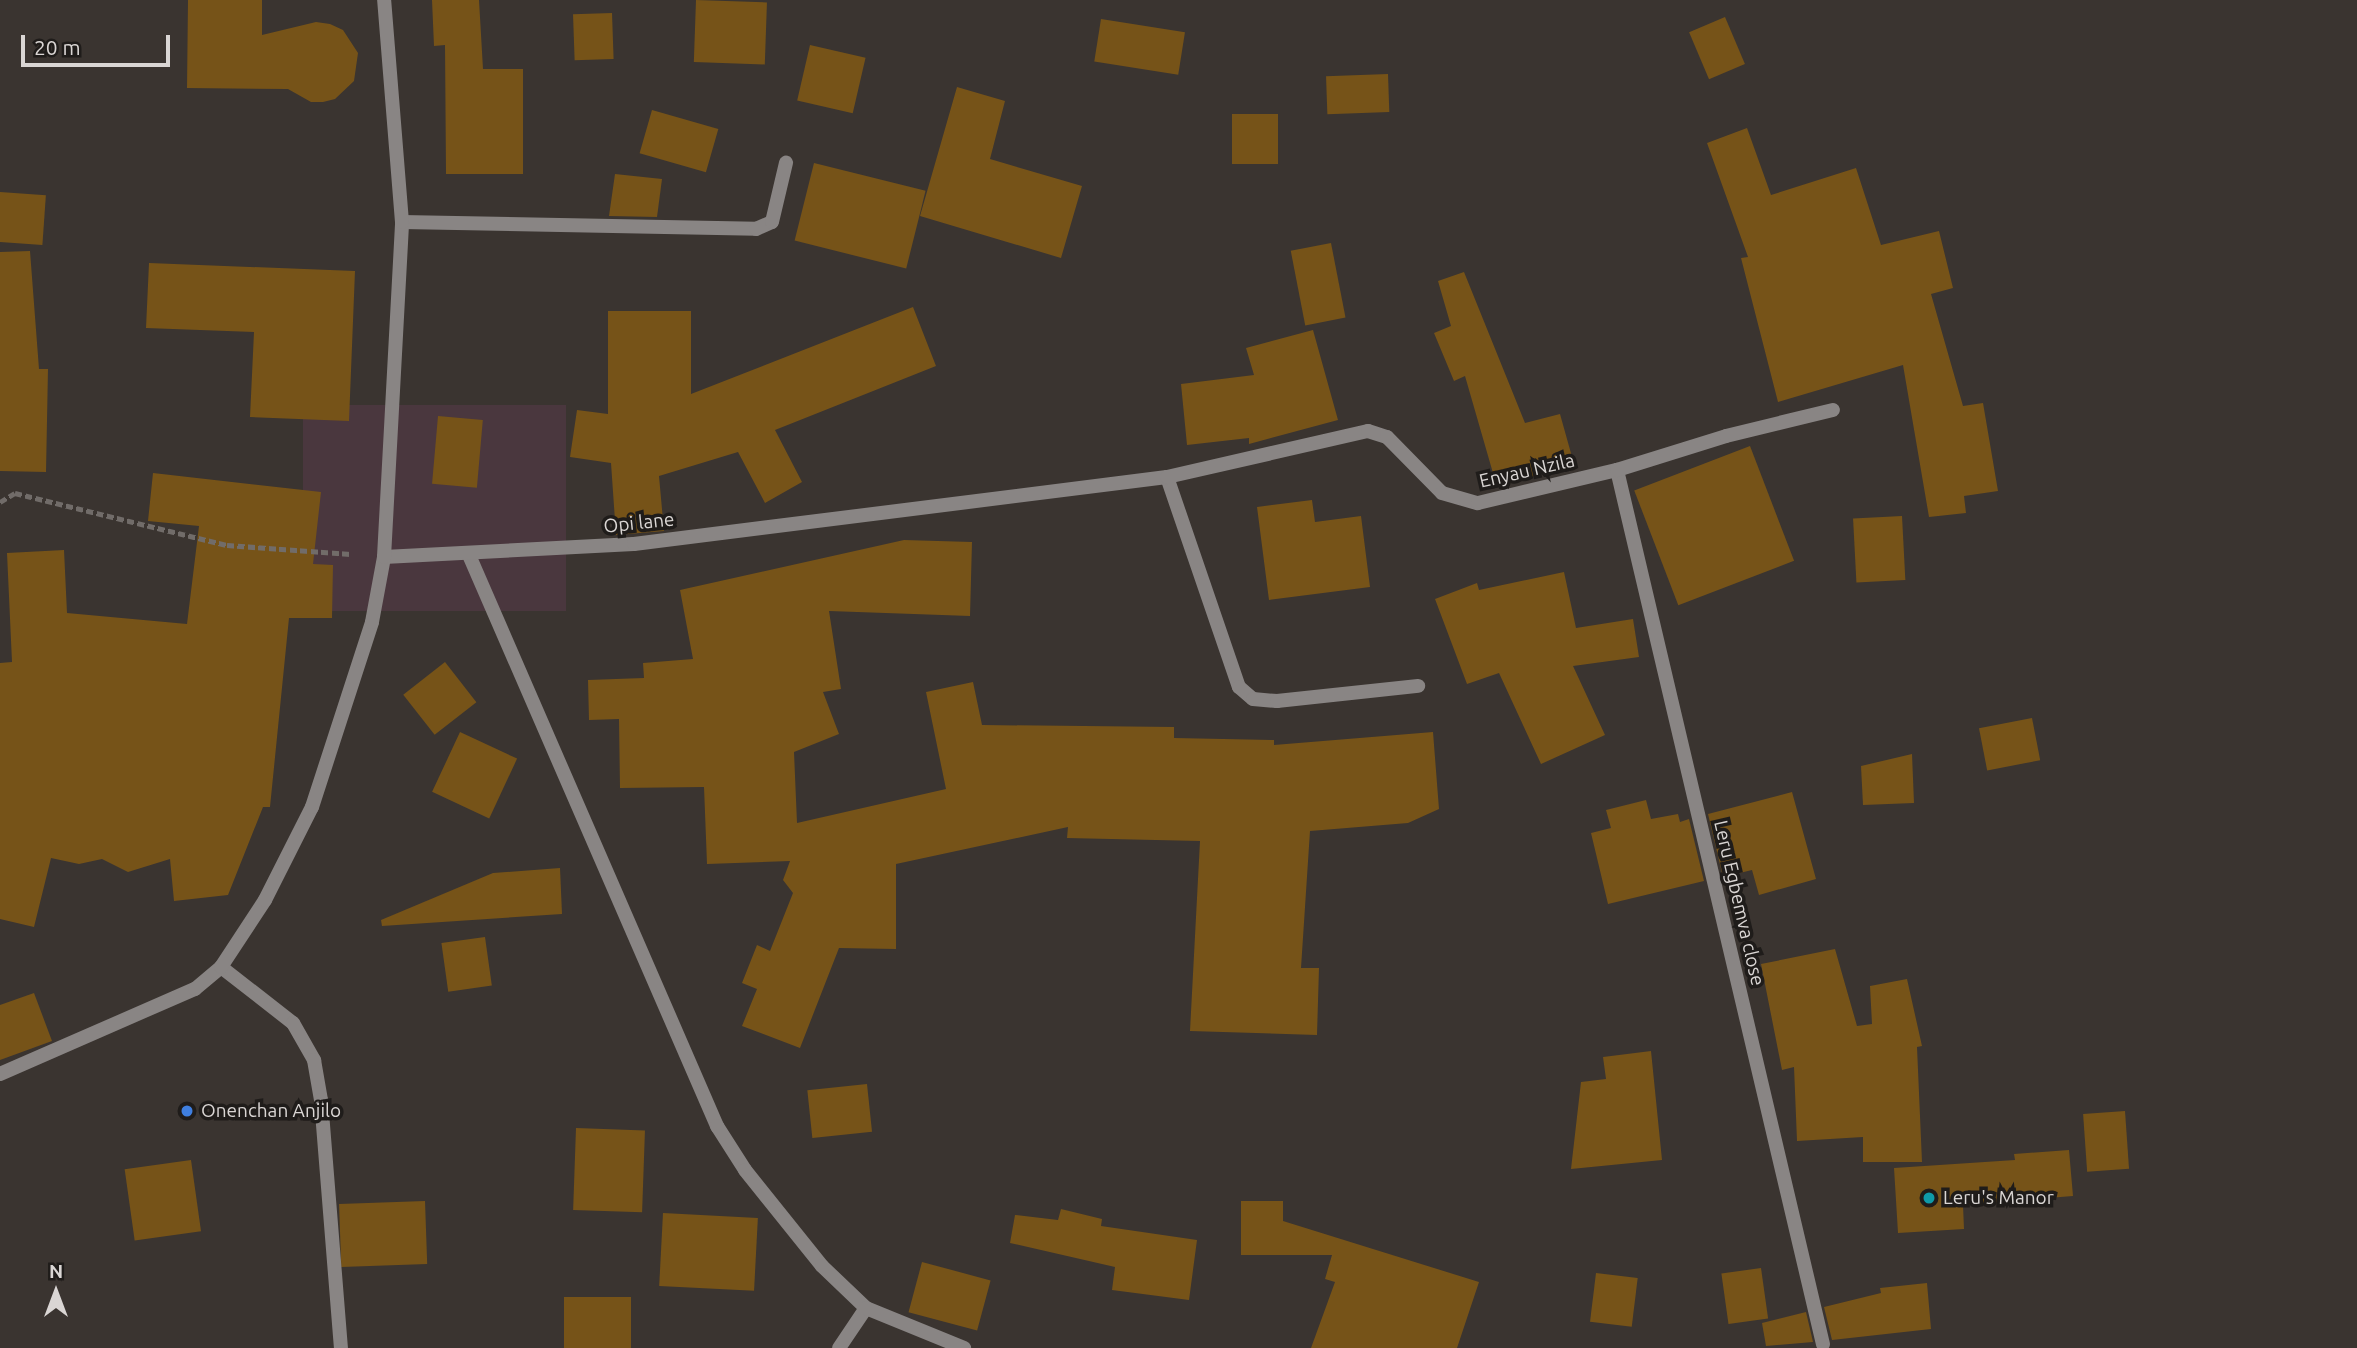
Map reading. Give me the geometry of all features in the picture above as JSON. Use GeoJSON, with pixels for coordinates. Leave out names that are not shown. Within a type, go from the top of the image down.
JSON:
{"type":"FeatureCollection","features":[{"type":"Feature","properties":{"kind":"street"},"geometry":{"type":"LineString","coordinates":[[0,1074],[65,1049],[195,989],[221,967],[265,900],[312,807],[372,621],[384,557],[402,222],[384,0]]}},
{"type":"Feature","properties":{"kind":"street"},"geometry":{"type":"LineString","coordinates":[[402,222],[756,229],[772,222],[786,163]]}},
{"type":"Feature","properties":{"kind":"street","name":"Enyau Nzila"},"geometry":{"type":"LineString","coordinates":[[896,511],[1167,477],[1368,431],[1387,437],[1442,493],[1478,503],[1617,470],[1726,436],[1833,410]]}},
{"type":"Feature","properties":{"kind":"street","name":"Leru Egbemva close"},"geometry":{"type":"LineString","coordinates":[[1617,470],[1823,1344]]}},
{"type":"Feature","properties":{"kind":"street"},"geometry":{"type":"LineString","coordinates":[[1167,477],[1239,687],[1253,699],[1277,701],[1418,686]]}},
{"type":"Feature","properties":{"kind":"street","name":"Opi lane"},"geometry":{"type":"LineString","coordinates":[[384,557],[469,555],[634,544],[896,511]]}},
{"type":"Feature","properties":{"kind":"street"},"geometry":{"type":"LineString","coordinates":[[469,555],[717,1126],[745,1170],[822,1266],[866,1308],[964,1348]]}},
{"type":"Feature","properties":{"kind":"street"},"geometry":{"type":"LineString","coordinates":[[221,967],[293,1023],[314,1060],[321,1100],[341,1348]]}},
{"type":"Feature","properties":{"kind":"street"},"geometry":{"type":"LineString","coordinates":[[839,1348],[866,1308]]}},
{"type":"Feature","properties":{"kind":"path"},"geometry":{"type":"LineString","coordinates":[[0,502],[15,493],[227,545],[384,557]]}},
{"type":"Feature","properties":{"kind":"shaded area"},"geometry":{"type":"Polygon","coordinates":[[[303,405],[566,405],[566,611],[303,611],[303,405]]]}},
{"type":"Feature","properties":{"kind":"building"},"geometry":{"type":"Polygon","coordinates":[[[188,0],[262,0],[262,35],[316,22],[343,30],[358,53],[354,81],[335,99],[323,102],[311,102],[288,89],[187,88],[188,0]]]}},
{"type":"Feature","properties":{"kind":"building"},"geometry":{"type":"Polygon","coordinates":[[[432,0],[479,0],[483,69],[523,69],[523,174],[446,174],[445,45],[434,46],[432,0]]]}},
{"type":"Feature","properties":{"kind":"building"},"geometry":{"type":"Polygon","coordinates":[[[696,0],[767,2],[765,64],[694,62],[696,0]]]}},
{"type":"Feature","properties":{"kind":"building"},"geometry":{"type":"Polygon","coordinates":[[[612,13],[614,59],[575,60],[573,14],[612,13]]]}},
{"type":"Feature","properties":{"kind":"building"},"geometry":{"type":"Polygon","coordinates":[[[1725,17],[1745,64],[1709,79],[1689,32],[1725,17]]]}},
{"type":"Feature","properties":{"kind":"building"},"geometry":{"type":"Polygon","coordinates":[[[1101,19],[1185,32],[1178,75],[1094,61],[1101,19]]]}},
{"type":"Feature","properties":{"kind":"building"},"geometry":{"type":"Polygon","coordinates":[[[810,45],[866,58],[853,113],[797,101],[810,45]]]}},
{"type":"Feature","properties":{"kind":"building"},"geometry":{"type":"Polygon","coordinates":[[[1388,74],[1389,112],[1327,114],[1326,76],[1388,74]]]}},
{"type":"Feature","properties":{"kind":"building"},"geometry":{"type":"Polygon","coordinates":[[[957,87],[1005,101],[990,159],[1082,186],[1061,258],[920,216],[957,87]]]}},
{"type":"Feature","properties":{"kind":"building"},"geometry":{"type":"Polygon","coordinates":[[[652,110],[718,129],[706,172],[640,153],[652,110]]]}},
{"type":"Feature","properties":{"kind":"building"},"geometry":{"type":"Polygon","coordinates":[[[1232,114],[1278,114],[1278,164],[1232,164],[1232,114]]]}},
{"type":"Feature","properties":{"kind":"building"},"geometry":{"type":"Polygon","coordinates":[[[1747,128],[1771,195],[1856,168],[1881,245],[1939,231],[1953,288],[1931,294],[1963,406],[1983,403],[1998,491],[1964,496],[1966,513],[1929,517],[1903,365],[1778,402],[1741,258],[1748,257],[1707,143],[1747,128]]]}},
{"type":"Feature","properties":{"kind":"building"},"geometry":{"type":"Polygon","coordinates":[[[814,163],[926,191],[906,268],[795,241],[814,163]]]}},
{"type":"Feature","properties":{"kind":"building"},"geometry":{"type":"Polygon","coordinates":[[[615,174],[662,179],[657,217],[609,216],[615,174]]]}},
{"type":"Feature","properties":{"kind":"building"},"geometry":{"type":"Polygon","coordinates":[[[0,192],[46,195],[42,245],[0,242],[0,192]]]}},
{"type":"Feature","properties":{"kind":"building"},"geometry":{"type":"Polygon","coordinates":[[[1331,243],[1346,318],[1305,325],[1291,251],[1331,243]]]}},
{"type":"Feature","properties":{"kind":"building"},"geometry":{"type":"Polygon","coordinates":[[[30,251],[39,369],[48,369],[46,472],[0,471],[0,252],[30,251]]]}},
{"type":"Feature","properties":{"kind":"building"},"geometry":{"type":"Polygon","coordinates":[[[149,263],[355,271],[349,421],[250,417],[254,332],[146,328],[149,263]]]}},
{"type":"Feature","properties":{"kind":"building"},"geometry":{"type":"Polygon","coordinates":[[[1464,272],[1525,423],[1560,414],[1574,464],[1497,487],[1465,376],[1454,381],[1434,333],[1451,326],[1438,281],[1464,272]]]}},
{"type":"Feature","properties":{"kind":"building"},"geometry":{"type":"Polygon","coordinates":[[[913,307],[936,366],[775,430],[802,482],[765,503],[738,452],[659,476],[664,531],[616,535],[611,463],[570,457],[577,410],[608,414],[608,311],[691,311],[691,394],[913,307]]]}},
{"type":"Feature","properties":{"kind":"building"},"geometry":{"type":"Polygon","coordinates":[[[1313,330],[1338,420],[1249,444],[1249,438],[1187,445],[1181,384],[1254,375],[1246,348],[1313,330]]]}},
{"type":"Feature","properties":{"kind":"building"},"geometry":{"type":"Polygon","coordinates":[[[438,416],[483,420],[477,488],[432,484],[438,416]]]}},
{"type":"Feature","properties":{"kind":"building"},"geometry":{"type":"Polygon","coordinates":[[[1750,446],[1794,561],[1678,605],[1634,490],[1750,446]]]}},
{"type":"Feature","properties":{"kind":"building"},"geometry":{"type":"Polygon","coordinates":[[[153,473],[321,492],[313,564],[333,565],[332,618],[289,618],[270,807],[263,807],[228,895],[174,901],[170,859],[128,872],[102,859],[79,864],[51,858],[34,927],[0,919],[0,663],[12,662],[7,553],[64,550],[67,613],[187,624],[199,526],[148,521],[153,473]]]}},
{"type":"Feature","properties":{"kind":"building"},"geometry":{"type":"Polygon","coordinates":[[[1312,500],[1315,522],[1361,516],[1370,587],[1269,600],[1257,507],[1312,500]]]}},
{"type":"Feature","properties":{"kind":"building"},"geometry":{"type":"Polygon","coordinates":[[[1902,516],[1905,580],[1856,582],[1853,519],[1902,516]]]}},
{"type":"Feature","properties":{"kind":"building"},"geometry":{"type":"Polygon","coordinates":[[[904,540],[972,542],[970,616],[829,611],[841,689],[823,692],[839,734],[794,752],[797,823],[946,789],[926,692],[973,682],[982,725],[1174,727],[1174,738],[1274,740],[1274,745],[1433,732],[1439,809],[1408,823],[1310,831],[1301,968],[1319,968],[1317,1035],[1190,1031],[1200,841],[1067,838],[1068,827],[896,864],[896,949],[839,948],[800,1048],[742,1026],[757,989],[742,983],[757,945],[770,951],[793,893],[783,880],[790,861],[707,864],[704,787],[620,788],[619,719],[589,720],[588,680],[644,678],[643,663],[693,659],[680,590],[904,540]]]}},
{"type":"Feature","properties":{"kind":"building"},"geometry":{"type":"Polygon","coordinates":[[[1564,572],[1576,628],[1633,619],[1639,657],[1573,666],[1605,735],[1541,764],[1499,673],[1467,684],[1435,599],[1477,583],[1479,590],[1564,572]]]}},
{"type":"Feature","properties":{"kind":"building"},"geometry":{"type":"Polygon","coordinates":[[[445,662],[476,702],[435,735],[403,695],[445,662]]]}},
{"type":"Feature","properties":{"kind":"building"},"geometry":{"type":"Polygon","coordinates":[[[2032,718],[2040,760],[1987,771],[1979,728],[2032,718]]]}},
{"type":"Feature","properties":{"kind":"building"},"geometry":{"type":"Polygon","coordinates":[[[460,732],[517,759],[489,818],[432,792],[460,732]]]}},
{"type":"Feature","properties":{"kind":"building"},"geometry":{"type":"Polygon","coordinates":[[[1912,754],[1914,803],[1863,805],[1861,766],[1912,754]]]}},
{"type":"Feature","properties":{"kind":"building"},"geometry":{"type":"Polygon","coordinates":[[[1792,792],[1816,879],[1759,895],[1752,870],[1723,877],[1708,814],[1792,792]]]}},
{"type":"Feature","properties":{"kind":"building"},"geometry":{"type":"Polygon","coordinates":[[[1646,800],[1651,819],[1678,814],[1680,822],[1689,819],[1704,881],[1608,904],[1591,833],[1611,828],[1606,810],[1646,800]]]}},
{"type":"Feature","properties":{"kind":"building"},"geometry":{"type":"Polygon","coordinates":[[[560,868],[562,914],[382,926],[381,920],[493,873],[560,868]]]}},
{"type":"Feature","properties":{"kind":"building"},"geometry":{"type":"Polygon","coordinates":[[[485,937],[492,986],[448,992],[441,943],[485,937]]]}},
{"type":"Feature","properties":{"kind":"building"},"geometry":{"type":"Polygon","coordinates":[[[1835,949],[1857,1026],[1872,1024],[1870,986],[1907,979],[1922,1046],[1917,1047],[1922,1162],[1863,1162],[1863,1137],[1797,1141],[1794,1067],[1782,1070],[1761,964],[1835,949]]]}},
{"type":"Feature","properties":{"kind":"building"},"geometry":{"type":"Polygon","coordinates":[[[34,993],[52,1041],[0,1060],[0,1005],[34,993]]]}},
{"type":"Feature","properties":{"kind":"building"},"geometry":{"type":"Polygon","coordinates":[[[1651,1051],[1662,1160],[1571,1169],[1581,1082],[1606,1079],[1603,1057],[1651,1051]]]}},
{"type":"Feature","properties":{"kind":"building"},"geometry":{"type":"Polygon","coordinates":[[[867,1084],[872,1132],[812,1138],[807,1090],[867,1084]]]}},
{"type":"Feature","properties":{"kind":"building"},"geometry":{"type":"Polygon","coordinates":[[[2125,1111],[2129,1169],[2087,1172],[2083,1114],[2125,1111]]]}},
{"type":"Feature","properties":{"kind":"building"},"geometry":{"type":"Polygon","coordinates":[[[576,1128],[645,1130],[642,1212],[573,1210],[576,1128]]]}},
{"type":"Feature","properties":{"kind":"building"},"geometry":{"type":"Polygon","coordinates":[[[2069,1150],[2073,1196],[1963,1205],[1964,1229],[1898,1233],[1894,1168],[2015,1160],[2014,1154],[2069,1150]]]}},
{"type":"Feature","properties":{"kind":"building"},"geometry":{"type":"Polygon","coordinates":[[[191,1160],[201,1231],[135,1241],[125,1169],[191,1160]]]}},
{"type":"Feature","properties":{"kind":"building"},"geometry":{"type":"Polygon","coordinates":[[[425,1201],[427,1264],[341,1267],[339,1204],[425,1201]]]}},
{"type":"Feature","properties":{"kind":"building"},"geometry":{"type":"Polygon","coordinates":[[[1241,1201],[1283,1201],[1283,1221],[1479,1282],[1457,1348],[1311,1348],[1335,1282],[1325,1279],[1332,1255],[1241,1255],[1241,1201]]]}},
{"type":"Feature","properties":{"kind":"building"},"geometry":{"type":"Polygon","coordinates":[[[1061,1209],[1102,1219],[1101,1226],[1197,1240],[1189,1300],[1112,1290],[1115,1267],[1010,1243],[1015,1215],[1058,1220],[1061,1209]]]}},
{"type":"Feature","properties":{"kind":"building"},"geometry":{"type":"Polygon","coordinates":[[[663,1213],[758,1218],[754,1291],[659,1286],[663,1213]]]}},
{"type":"Feature","properties":{"kind":"building"},"geometry":{"type":"Polygon","coordinates":[[[922,1262],[991,1280],[977,1331],[909,1312],[922,1262]]]}},
{"type":"Feature","properties":{"kind":"building"},"geometry":{"type":"Polygon","coordinates":[[[1761,1268],[1768,1319],[1728,1324],[1721,1274],[1761,1268]]]}},
{"type":"Feature","properties":{"kind":"building"},"geometry":{"type":"Polygon","coordinates":[[[1596,1273],[1638,1278],[1632,1327],[1590,1322],[1596,1273]]]}},
{"type":"Feature","properties":{"kind":"building"},"geometry":{"type":"Polygon","coordinates":[[[1927,1283],[1931,1329],[1832,1340],[1824,1307],[1881,1293],[1880,1288],[1927,1283]]]}},
{"type":"Feature","properties":{"kind":"building"},"geometry":{"type":"Polygon","coordinates":[[[564,1297],[631,1297],[631,1348],[564,1348],[564,1297]]]}},
{"type":"Feature","properties":{"kind":"building"},"geometry":{"type":"Polygon","coordinates":[[[1806,1312],[1813,1342],[1766,1346],[1762,1323],[1806,1312]]]}},
{"type":"Feature","properties":{"kind":"place","name":"Onenchan Anjilo"},"geometry":{"type":"Point","coordinates":[187,1111]}},
{"type":"Feature","properties":{"kind":"place","name":"Leru's Manor"},"geometry":{"type":"Point","coordinates":[1929,1198]}}]}
